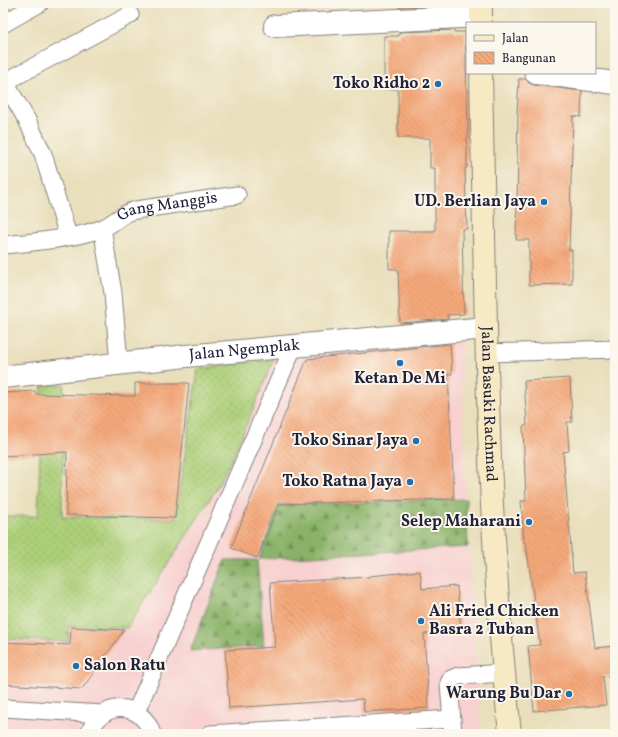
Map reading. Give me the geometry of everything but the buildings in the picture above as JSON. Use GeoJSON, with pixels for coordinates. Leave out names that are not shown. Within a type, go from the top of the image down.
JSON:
{"type":"FeatureCollection","features":[{"type":"Feature","properties":{"kind":"main road","name":"Jalan Basuki Rachmad"},"geometry":{"type":"LineString","coordinates":[[481,74],[486,328],[492,505],[504,673],[510,734]]}},
{"type":"Feature","properties":{"kind":"street"},"geometry":{"type":"LineString","coordinates":[[275,26],[481,14]]}},
{"type":"Feature","properties":{"kind":"street"},"geometry":{"type":"LineString","coordinates":[[544,74],[615,83]]}},
{"type":"Feature","properties":{"kind":"street","name":"Jalan Ngemplak"},"geometry":{"type":"LineString","coordinates":[[3,377],[294,345],[486,328]]}},
{"type":"Feature","properties":{"kind":"lane"},"geometry":{"type":"LineString","coordinates":[[3,24],[40,3]]}},
{"type":"Feature","properties":{"kind":"lane"},"geometry":{"type":"LineString","coordinates":[[68,236],[43,154],[27,120],[4,81],[130,15]]}},
{"type":"Feature","properties":{"kind":"lane","name":"Gang Manggis"},"geometry":{"type":"LineString","coordinates":[[3,245],[68,236],[102,228],[129,212],[237,194]]}},
{"type":"Feature","properties":{"kind":"lane","name":"Gang Manggis"},"geometry":{"type":"LineString","coordinates":[[102,228],[113,293],[119,364]]}},
{"type":"Feature","properties":{"kind":"lane"},"geometry":{"type":"LineString","coordinates":[[136,712],[294,345]]}},
{"type":"Feature","properties":{"kind":"lane"},"geometry":{"type":"LineString","coordinates":[[487,353],[615,350]]}},
{"type":"Feature","properties":{"kind":"lane"},"geometry":{"type":"LineString","coordinates":[[210,734],[453,727],[451,679],[458,676],[504,673]]}},
{"type":"Feature","properties":{"kind":"lane"},"geometry":{"type":"LineString","coordinates":[[3,708],[103,714]]}},
{"type":"Feature","properties":{"kind":"lane"},"geometry":{"type":"LineString","coordinates":[[89,734],[92,726],[103,714],[117,709],[127,709],[136,712],[145,719],[152,734]]}},
{"type":"Feature","properties":{"kind":"shaded area"},"geometry":{"type":"Polygon","coordinates":[[[461,341],[466,499],[279,505],[260,559],[468,547],[481,734],[3,734],[3,639],[68,642],[68,626],[127,628],[185,537],[198,369],[306,355],[461,341]],[[257,560],[225,561],[190,651],[264,646],[257,560]]]}},
{"type":"Feature","properties":{"kind":"green space"},"geometry":{"type":"Polygon","coordinates":[[[274,359],[233,457],[215,491],[127,628],[69,626],[68,642],[3,639],[3,516],[38,516],[42,386],[64,384],[62,517],[175,519],[198,369],[274,359]]]}},
{"type":"Feature","properties":{"kind":"green space"},"geometry":{"type":"Polygon","coordinates":[[[466,499],[468,547],[259,559],[279,505],[466,499]]]}},
{"type":"Feature","properties":{"kind":"green space"},"geometry":{"type":"Polygon","coordinates":[[[225,560],[257,560],[264,646],[190,651],[225,560]]]}},
{"type":"Feature","properties":{"kind":"place","name":"Toko Ridho 2"},"geometry":{"type":"Point","coordinates":[438,84]}},
{"type":"Feature","properties":{"kind":"place","name":"UD. Berlian Jaya"},"geometry":{"type":"Point","coordinates":[544,202]}},
{"type":"Feature","properties":{"kind":"place","name":"Ketan De Mi"},"geometry":{"type":"Point","coordinates":[400,363]}},
{"type":"Feature","properties":{"kind":"place","name":"Toko Sinar Jaya"},"geometry":{"type":"Point","coordinates":[416,441]}},
{"type":"Feature","properties":{"kind":"place","name":"Toko Ratna Jaya"},"geometry":{"type":"Point","coordinates":[410,482]}},
{"type":"Feature","properties":{"kind":"place","name":"Selep Maharani"},"geometry":{"type":"Point","coordinates":[529,522]}},
{"type":"Feature","properties":{"kind":"place","name":"Ali Fried Chicken Basra 2 Tuban"},"geometry":{"type":"Point","coordinates":[421,621]}},
{"type":"Feature","properties":{"kind":"place","name":"Salon Ratu"},"geometry":{"type":"Point","coordinates":[76,666]}},
{"type":"Feature","properties":{"kind":"place","name":"Warung Bu Dar"},"geometry":{"type":"Point","coordinates":[569,694]}}]}
